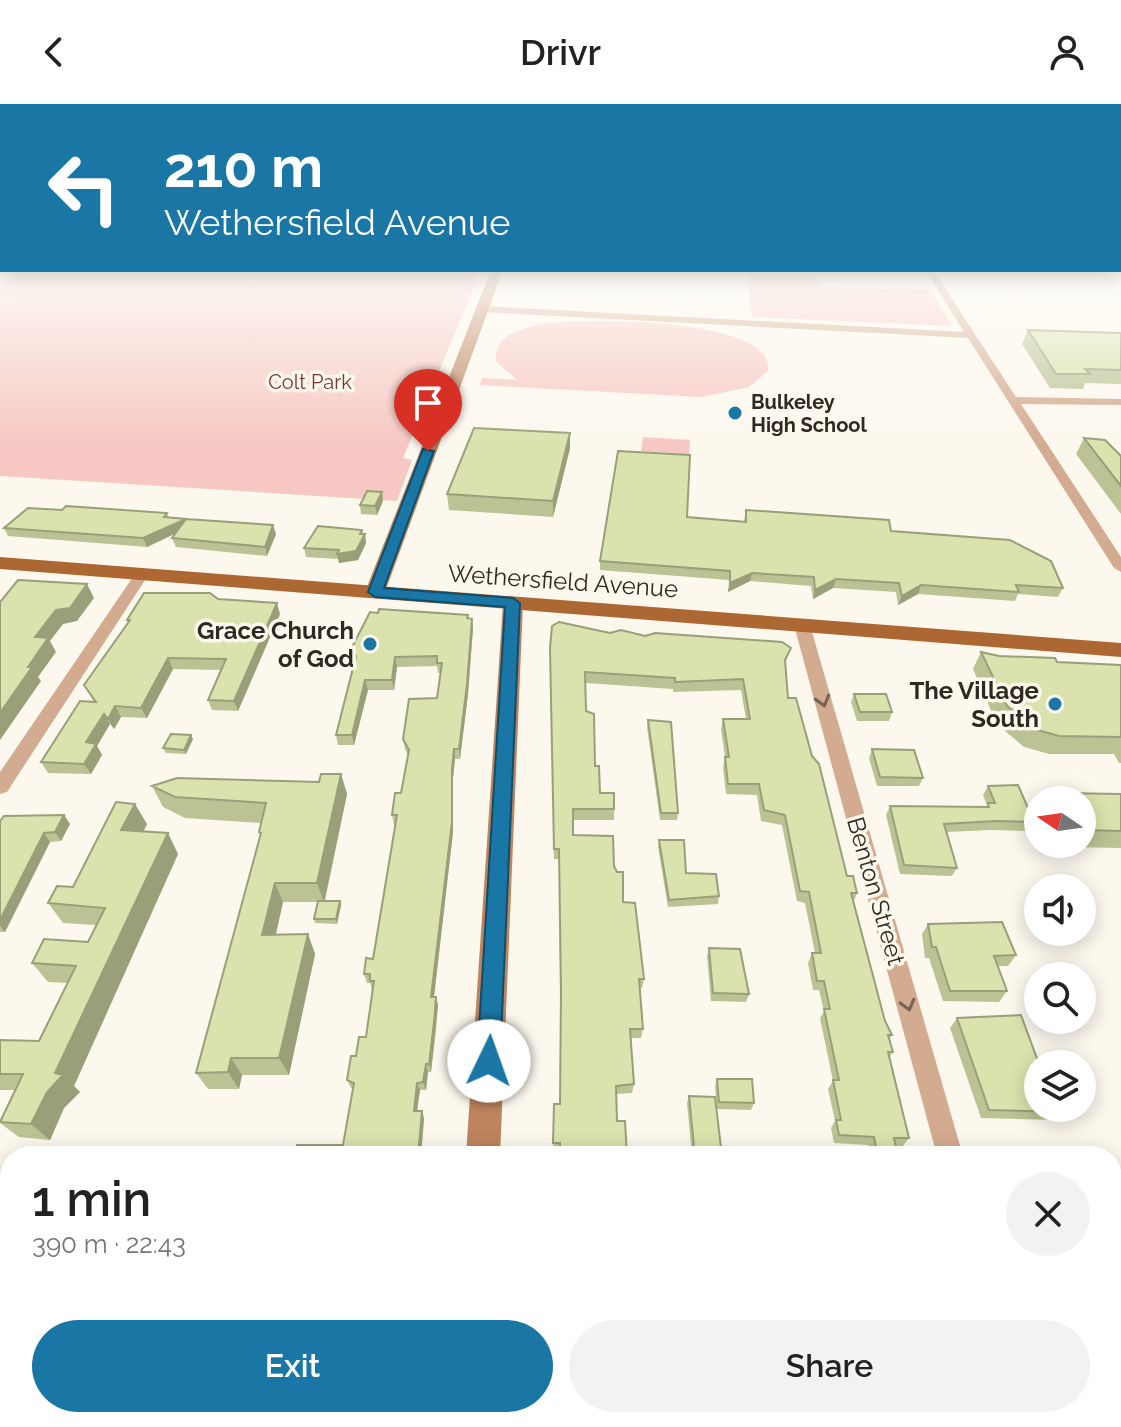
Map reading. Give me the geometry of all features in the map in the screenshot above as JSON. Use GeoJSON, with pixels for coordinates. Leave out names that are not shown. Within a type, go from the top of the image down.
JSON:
{"type":"FeatureCollection","features":[{"type":"Feature","properties":{"kind":"main road","name":"Wethersfield Avenue"},"geometry":{"type":"LineString","coordinates":[[0,563],[1121,650]]}},
{"type":"Feature","properties":{"kind":"street"},"geometry":{"type":"LineString","coordinates":[[375,592],[477,322]]}},
{"type":"Feature","properties":{"kind":"street"},"geometry":{"type":"LineString","coordinates":[[721,322],[970,335]]}},
{"type":"Feature","properties":{"kind":"street"},"geometry":{"type":"LineString","coordinates":[[962,322],[1121,568]]}},
{"type":"Feature","properties":{"kind":"street"},"geometry":{"type":"LineString","coordinates":[[1012,400],[1121,402]]}},
{"type":"Feature","properties":{"kind":"street"},"geometry":{"type":"LineString","coordinates":[[0,787],[142,574]]}},
{"type":"Feature","properties":{"kind":"street"},"geometry":{"type":"LineString","coordinates":[[484,1146],[513,603]]}},
{"type":"Feature","properties":{"kind":"street","name":"Benton Street"},"geometry":{"type":"LineString","coordinates":[[802,625],[947,1146]]}},
{"type":"Feature","properties":{"kind":"green space","name":"Colt Park"},"geometry":{"type":"Polygon","coordinates":[[[0,322],[460,322],[403,458],[412,460],[397,501],[0,476],[0,322]]]}},
{"type":"Feature","properties":{"kind":"green space"},"geometry":{"type":"Polygon","coordinates":[[[558,322],[642,322],[714,331],[743,340],[763,353],[768,371],[749,387],[701,397],[480,385],[482,378],[517,380],[496,361],[497,351],[508,336],[538,325],[558,322]]]}},
{"type":"Feature","properties":{"kind":"green space"},"geometry":{"type":"Polygon","coordinates":[[[857,322],[949,322],[952,326],[857,322]]]}},
{"type":"Feature","properties":{"kind":"green space"},"geometry":{"type":"Polygon","coordinates":[[[643,437],[690,440],[689,454],[641,451],[643,437]]]}},
{"type":"Feature","properties":{"kind":"building"},"geometry":{"type":"Polygon","coordinates":[[[1028,330],[1121,333],[1121,370],[1085,369],[1090,374],[1056,374],[1028,330]]]}},
{"type":"Feature","properties":{"kind":"building"},"geometry":{"type":"Polygon","coordinates":[[[474,428],[570,433],[553,501],[447,494],[474,428]]]}},
{"type":"Feature","properties":{"kind":"building"},"geometry":{"type":"Polygon","coordinates":[[[1084,438],[1105,440],[1121,456],[1121,486],[1084,438]]]}},
{"type":"Feature","properties":{"kind":"building"},"geometry":{"type":"Polygon","coordinates":[[[618,451],[690,455],[687,517],[746,522],[746,510],[889,520],[891,531],[1010,540],[1051,561],[1063,588],[1016,585],[1019,592],[921,585],[902,596],[899,583],[836,579],[815,590],[814,577],[752,573],[730,583],[730,571],[600,561],[618,451]]]}},
{"type":"Feature","properties":{"kind":"building"},"geometry":{"type":"Polygon","coordinates":[[[367,491],[382,492],[375,506],[360,505],[367,491]]]}},
{"type":"Feature","properties":{"kind":"building"},"geometry":{"type":"Polygon","coordinates":[[[66,506],[167,513],[164,517],[186,519],[143,538],[4,528],[28,508],[62,510],[66,506]]]}},
{"type":"Feature","properties":{"kind":"building"},"geometry":{"type":"Polygon","coordinates":[[[186,519],[273,525],[265,547],[172,538],[186,519]]]}},
{"type":"Feature","properties":{"kind":"building"},"geometry":{"type":"Polygon","coordinates":[[[318,526],[362,530],[360,534],[365,534],[356,551],[337,554],[339,550],[304,548],[318,526]]]}},
{"type":"Feature","properties":{"kind":"building"},"geometry":{"type":"Polygon","coordinates":[[[18,580],[87,584],[70,608],[56,610],[35,637],[48,638],[0,713],[0,602],[18,580]]]}},
{"type":"Feature","properties":{"kind":"building"},"geometry":{"type":"Polygon","coordinates":[[[144,593],[210,593],[218,599],[277,603],[234,701],[208,700],[226,659],[168,658],[141,708],[115,706],[108,719],[104,714],[86,742],[96,744],[84,764],[41,762],[80,701],[96,702],[84,685],[130,620],[127,620],[144,593]]]}},
{"type":"Feature","properties":{"kind":"building"},"geometry":{"type":"Polygon","coordinates":[[[379,609],[468,615],[467,618],[472,619],[459,749],[454,749],[452,769],[452,822],[431,997],[436,997],[434,1022],[429,1064],[426,1064],[423,1082],[417,1083],[414,1111],[422,1111],[419,1146],[297,1146],[343,1145],[354,1083],[347,1080],[351,1056],[356,1056],[359,1037],[366,1037],[374,981],[370,981],[370,974],[364,974],[366,958],[373,959],[397,815],[392,815],[395,793],[401,793],[409,750],[403,739],[409,699],[437,698],[442,663],[437,663],[437,656],[395,657],[392,680],[365,680],[352,735],[336,735],[356,656],[348,655],[370,612],[378,613],[379,609]]]}},
{"type":"Feature","properties":{"kind":"building"},"geometry":{"type":"Polygon","coordinates":[[[559,622],[610,633],[621,630],[645,636],[655,633],[782,642],[791,648],[785,660],[788,698],[796,698],[812,756],[819,764],[847,876],[853,876],[857,893],[851,893],[885,1021],[892,1035],[888,1035],[893,1052],[888,1052],[909,1138],[894,1138],[896,1146],[876,1146],[874,1137],[839,1135],[836,1120],[841,1120],[833,1080],[839,1080],[824,1009],[830,1009],[824,981],[817,981],[812,953],[821,953],[809,892],[800,891],[785,815],[764,810],[759,784],[728,784],[725,757],[729,757],[723,719],[750,719],[743,679],[675,682],[675,678],[585,672],[586,711],[594,714],[595,766],[599,766],[600,793],[614,793],[614,809],[573,809],[573,835],[613,836],[614,866],[617,872],[623,872],[623,902],[635,903],[644,979],[639,979],[643,1029],[630,1029],[634,1084],[616,1086],[617,1121],[625,1121],[626,1146],[560,1146],[560,1143],[553,1143],[554,1104],[560,1104],[561,991],[559,849],[554,849],[552,626],[559,622]]]}},
{"type":"Feature","properties":{"kind":"building","name":"The Village South"},"geometry":{"type":"Polygon","coordinates":[[[981,652],[999,656],[1055,658],[1057,662],[1121,665],[1121,737],[1059,736],[1034,729],[1007,706],[981,652]]]}},
{"type":"Feature","properties":{"kind":"building"},"geometry":{"type":"Polygon","coordinates":[[[854,694],[886,694],[892,712],[860,712],[854,694]]]}},
{"type":"Feature","properties":{"kind":"building"},"geometry":{"type":"Polygon","coordinates":[[[648,720],[671,722],[678,813],[661,813],[648,720]]]}},
{"type":"Feature","properties":{"kind":"building"},"geometry":{"type":"Polygon","coordinates":[[[171,734],[191,735],[184,750],[163,748],[171,734]]]}},
{"type":"Feature","properties":{"kind":"building"},"geometry":{"type":"Polygon","coordinates":[[[872,749],[914,750],[923,778],[880,777],[872,749]]]}},
{"type":"Feature","properties":{"kind":"building"},"geometry":{"type":"Polygon","coordinates":[[[321,774],[341,774],[317,883],[275,883],[262,935],[308,934],[279,1058],[231,1058],[228,1072],[196,1073],[261,833],[266,803],[175,797],[152,786],[177,778],[319,782],[321,774]]]}},
{"type":"Feature","properties":{"kind":"building"},"geometry":{"type":"Polygon","coordinates":[[[1018,785],[1024,799],[1024,822],[944,824],[957,868],[904,865],[890,806],[989,807],[988,803],[995,803],[988,786],[1018,785]]]}},
{"type":"Feature","properties":{"kind":"building"},"geometry":{"type":"Polygon","coordinates":[[[1096,794],[1121,794],[1121,831],[1096,830],[1096,794]]]}},
{"type":"Feature","properties":{"kind":"building"},"geometry":{"type":"Polygon","coordinates":[[[116,802],[135,804],[121,830],[168,833],[55,1073],[63,1075],[47,1092],[31,1124],[0,1122],[23,1074],[0,1074],[0,1040],[39,1041],[76,966],[32,963],[44,939],[88,942],[105,908],[48,903],[57,886],[73,887],[116,802]]]}},
{"type":"Feature","properties":{"kind":"building"},"geometry":{"type":"Polygon","coordinates":[[[64,815],[55,832],[44,833],[0,920],[0,821],[4,816],[64,815]]]}},
{"type":"Feature","properties":{"kind":"building"},"geometry":{"type":"Polygon","coordinates":[[[659,840],[684,840],[686,873],[716,874],[719,896],[669,900],[659,840]]]}},
{"type":"Feature","properties":{"kind":"building"},"geometry":{"type":"Polygon","coordinates":[[[318,901],[340,901],[336,919],[314,919],[318,901]]]}},
{"type":"Feature","properties":{"kind":"building"},"geometry":{"type":"Polygon","coordinates":[[[1002,922],[1016,955],[994,956],[1007,991],[950,991],[936,947],[932,947],[928,924],[1002,922]]]}},
{"type":"Feature","properties":{"kind":"building"},"geometry":{"type":"Polygon","coordinates":[[[709,948],[740,949],[749,994],[713,993],[709,948]]]}},
{"type":"Feature","properties":{"kind":"building"},"geometry":{"type":"Polygon","coordinates":[[[1021,1015],[1024,1034],[1028,1034],[1034,1050],[1024,1050],[1024,1111],[989,1110],[957,1018],[1021,1015]]]}},
{"type":"Feature","properties":{"kind":"building"},"geometry":{"type":"Polygon","coordinates":[[[717,1079],[752,1079],[754,1103],[719,1102],[717,1079]]]}},
{"type":"Feature","properties":{"kind":"building"},"geometry":{"type":"Polygon","coordinates":[[[689,1096],[715,1097],[721,1146],[694,1146],[689,1096]]]}},
{"type":"Feature","properties":{"kind":"place","name":"Bulkeley High School"},"geometry":{"type":"Point","coordinates":[735,413]}},
{"type":"Feature","properties":{"kind":"place","name":"Grace Church of God"},"geometry":{"type":"Point","coordinates":[370,644]}},
{"type":"Feature","properties":{"kind":"place","name":"The Village South"},"geometry":{"type":"Point","coordinates":[1055,704]}},
{"type":"Feature","properties":{"kind":"route"},"geometry":{"type":"LineString","coordinates":[[428,451],[375,592],[513,603],[489,1061]]}}]}
